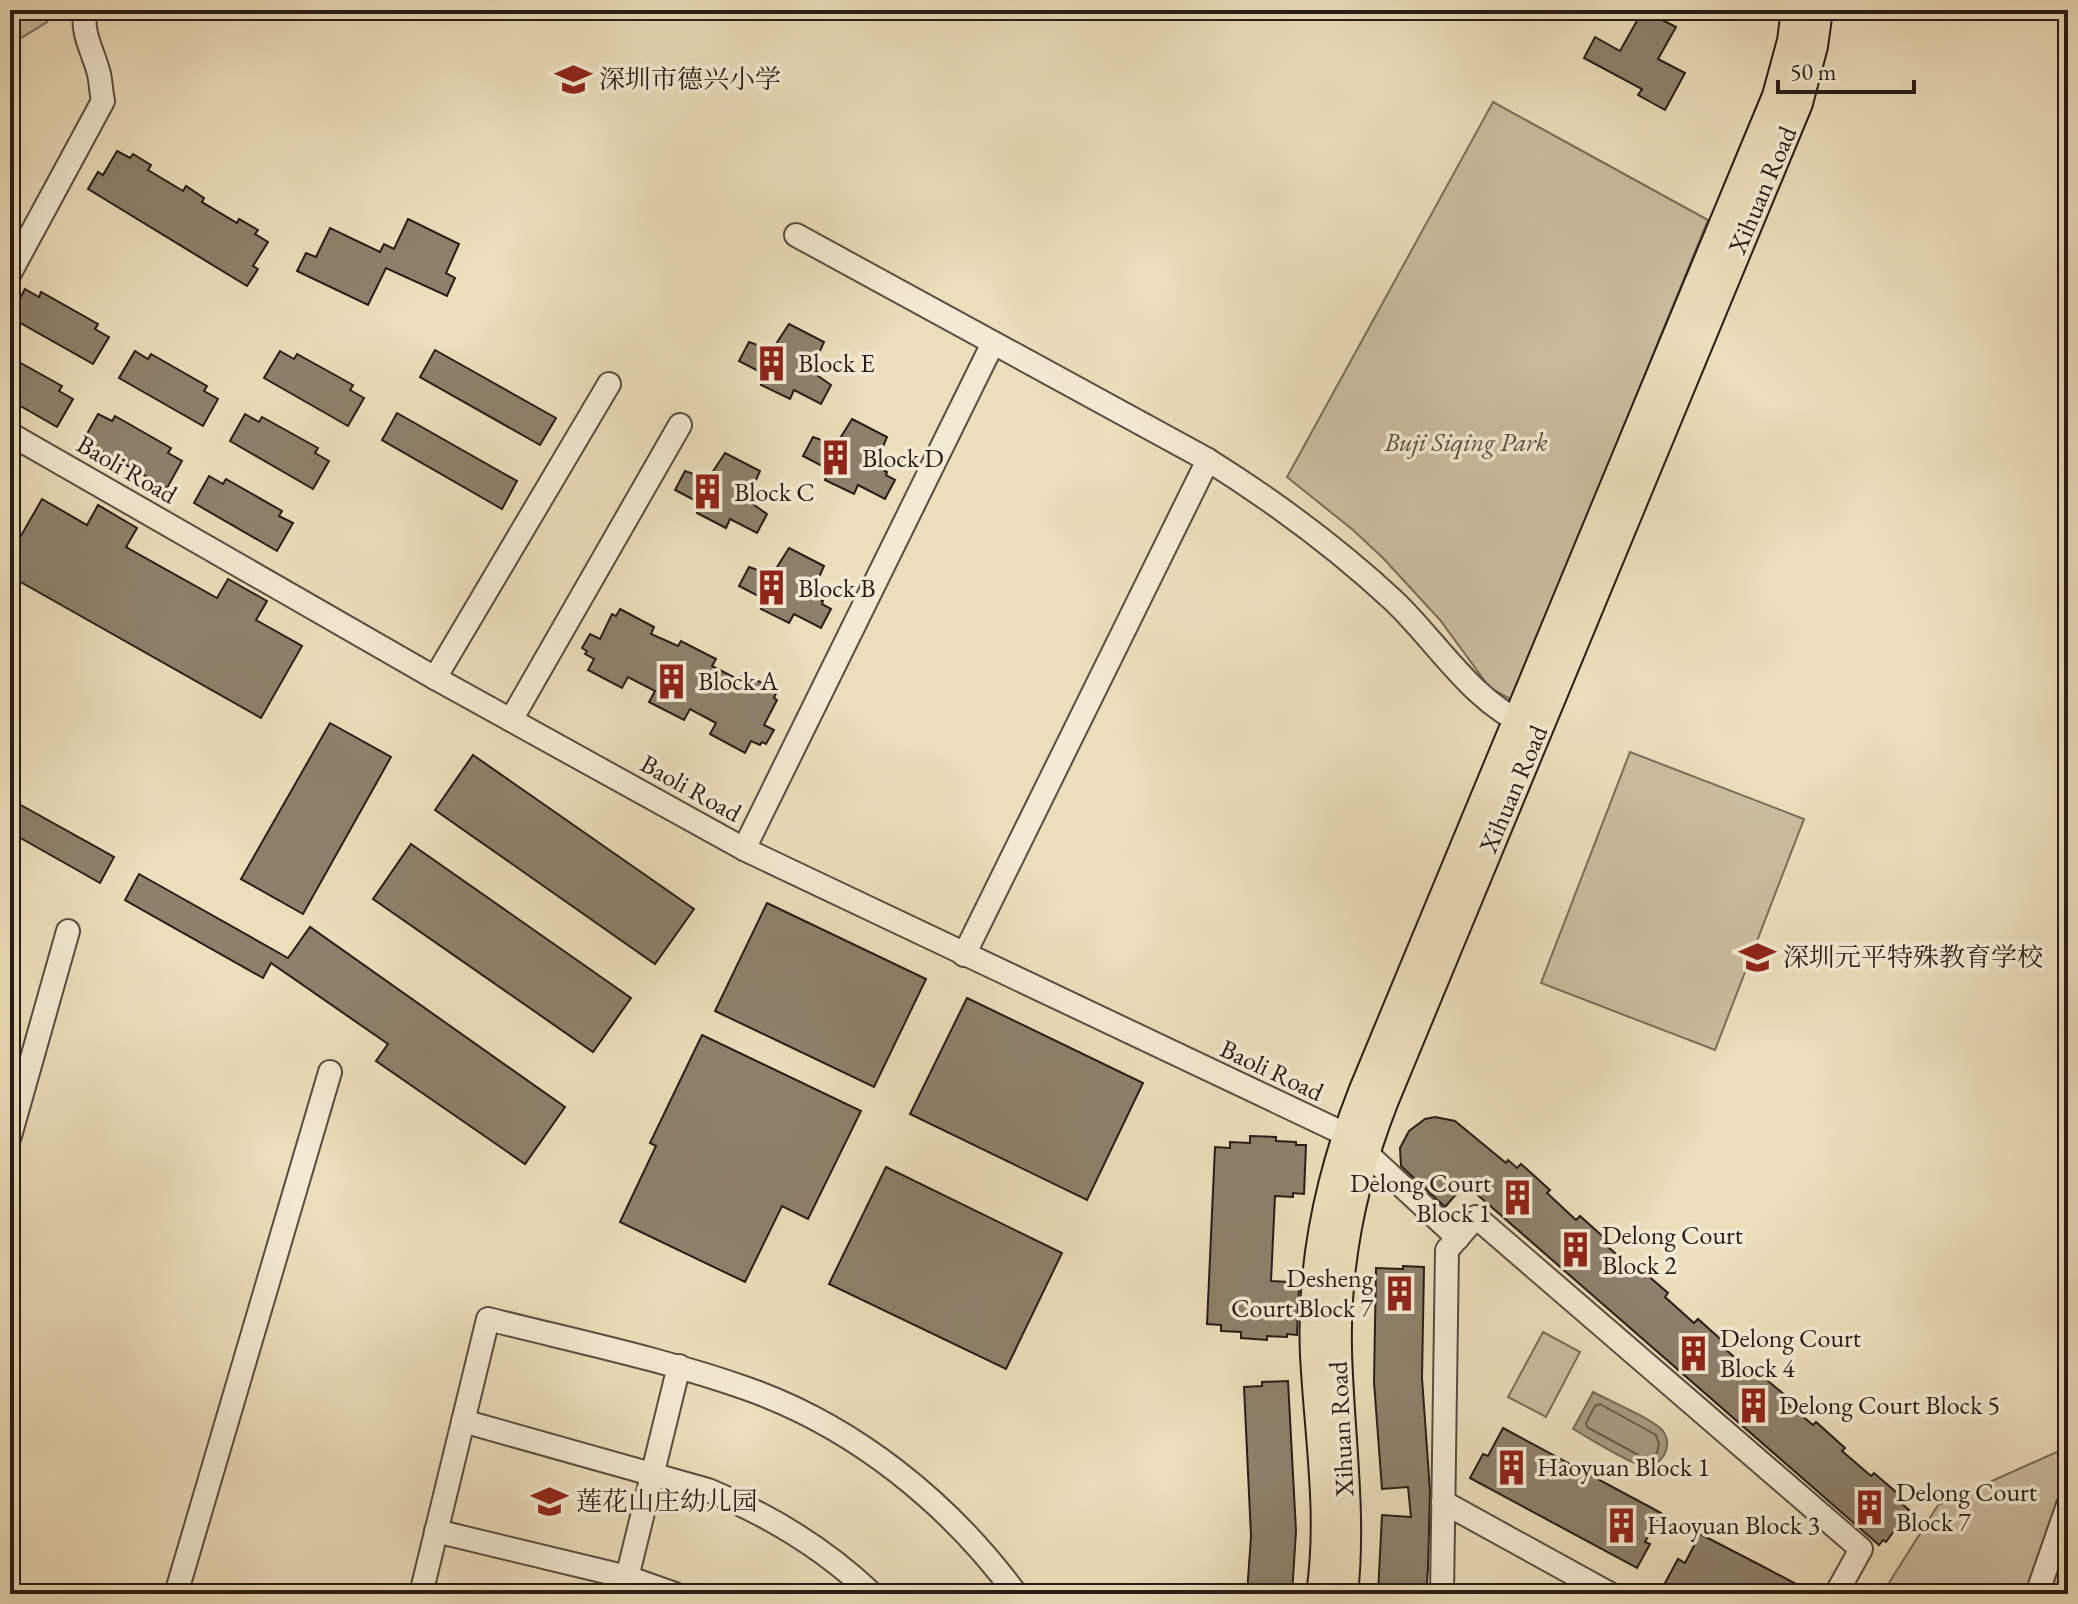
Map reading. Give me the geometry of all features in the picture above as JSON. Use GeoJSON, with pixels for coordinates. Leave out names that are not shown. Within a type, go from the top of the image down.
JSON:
{"type":"FeatureCollection","features":[{"type":"Feature","properties":{"kind":"main road","name":"Xihuan Road"},"geometry":{"type":"LineString","coordinates":[[1321,1594],[1326,1549],[1315,1353],[1317,1276],[1328,1201],[1356,1144],[1528,725],[1777,96],[1792,41],[1796,10]]}},
{"type":"Feature","properties":{"kind":"main road","name":"Xihuan Road"},"geometry":{"type":"LineString","coordinates":[[1528,725],[1798,103],[1813,46],[1818,10]]}},
{"type":"Feature","properties":{"kind":"main road","name":"Xihuan Road"},"geometry":{"type":"LineString","coordinates":[[1343,1594],[1348,1550],[1337,1352],[1339,1278],[1356,1144]]}},
{"type":"Feature","properties":{"kind":"street"},"geometry":{"type":"LineString","coordinates":[[10,273],[103,101],[99,75],[88,41],[86,10]]}},
{"type":"Feature","properties":{"kind":"street"},"geometry":{"type":"LineString","coordinates":[[796,235],[1208,460],[1270,500],[1353,564],[1397,603],[1477,691],[1528,725]]}},
{"type":"Feature","properties":{"kind":"street"},"geometry":{"type":"LineString","coordinates":[[744,849],[993,343]]}},
{"type":"Feature","properties":{"kind":"street"},"geometry":{"type":"LineString","coordinates":[[435,678],[609,384]]}},
{"type":"Feature","properties":{"kind":"street"},"geometry":{"type":"LineString","coordinates":[[511,720],[680,425]]}},
{"type":"Feature","properties":{"kind":"street","name":"Baoli Road"},"geometry":{"type":"LineString","coordinates":[[10,434],[435,678],[744,849],[1356,1144],[1458,1238]]}},
{"type":"Feature","properties":{"kind":"street"},"geometry":{"type":"LineString","coordinates":[[964,955],[1208,460]]}},
{"type":"Feature","properties":{"kind":"street"},"geometry":{"type":"LineString","coordinates":[[10,1136],[68,931]]}},
{"type":"Feature","properties":{"kind":"street"},"geometry":{"type":"LineString","coordinates":[[176,1594],[330,1072]]}},
{"type":"Feature","properties":{"kind":"street"},"geometry":{"type":"LineString","coordinates":[[1442,1594],[1447,1250],[1476,1217],[1861,1549],[1836,1594]]}},
{"type":"Feature","properties":{"kind":"street"},"geometry":{"type":"LineString","coordinates":[[421,1594],[488,1319],[679,1366],[785,1404],[834,1429],[879,1458],[922,1492],[962,1529],[1016,1594]]}},
{"type":"Feature","properties":{"kind":"street"},"geometry":{"type":"LineString","coordinates":[[625,1586],[679,1366]]}},
{"type":"Feature","properties":{"kind":"street"},"geometry":{"type":"LineString","coordinates":[[463,1421],[708,1490],[779,1523],[816,1547],[872,1594]]}},
{"type":"Feature","properties":{"kind":"street"},"geometry":{"type":"LineString","coordinates":[[1443,1502],[1610,1594]]}},
{"type":"Feature","properties":{"kind":"street"},"geometry":{"type":"LineString","coordinates":[[2037,1594],[2068,1505]]}},
{"type":"Feature","properties":{"kind":"street"},"geometry":{"type":"LineString","coordinates":[[436,1531],[625,1586],[675,1594]]}},
{"type":"Feature","properties":{"kind":"green space"},"geometry":{"type":"Polygon","coordinates":[[[10,10],[52,10],[47,22],[10,45],[10,10]]]}},
{"type":"Feature","properties":{"kind":"green space","name":"Buji Siqing Park"},"geometry":{"type":"Polygon","coordinates":[[[1493,102],[1708,220],[1512,700],[1490,688],[1440,620],[1383,558],[1287,477],[1493,102]]]}},
{"type":"Feature","properties":{"kind":"green space"},"geometry":{"type":"Polygon","coordinates":[[[1630,752],[1804,819],[1715,1050],[1541,983],[1630,752]]]}},
{"type":"Feature","properties":{"kind":"green space"},"geometry":{"type":"Polygon","coordinates":[[[1543,1332],[1580,1352],[1546,1417],[1508,1397],[1543,1332]]]}},
{"type":"Feature","properties":{"kind":"green space"},"geometry":{"type":"Polygon","coordinates":[[[2068,1447],[2068,1589],[2065,1594],[1882,1594],[1938,1505],[2068,1447]]]}},
{"type":"Feature","properties":{"kind":"water"},"geometry":{"type":"Polygon","coordinates":[[[1593,1392],[1658,1426],[1667,1443],[1661,1459],[1650,1465],[1637,1464],[1573,1429],[1593,1392]]]}},
{"type":"Feature","properties":{"kind":"building"},"geometry":{"type":"Polygon","coordinates":[[[1643,10],[1676,27],[1658,59],[1685,73],[1665,110],[1638,95],[1642,89],[1584,58],[1595,37],[1620,51],[1643,10]]]}},
{"type":"Feature","properties":{"kind":"building"},"geometry":{"type":"Polygon","coordinates":[[[117,151],[130,158],[133,154],[151,165],[148,170],[183,191],[186,186],[204,198],[202,202],[237,223],[239,219],[258,230],[255,234],[268,242],[253,266],[258,269],[247,286],[88,189],[98,172],[103,175],[117,151]]]}},
{"type":"Feature","properties":{"kind":"building"},"geometry":{"type":"Polygon","coordinates":[[[408,219],[459,244],[446,273],[455,278],[447,296],[386,268],[368,305],[297,271],[306,253],[316,257],[330,228],[380,252],[384,244],[394,249],[408,219]]]}},
{"type":"Feature","properties":{"kind":"building"},"geometry":{"type":"Polygon","coordinates":[[[25,289],[39,297],[41,292],[98,324],[95,329],[109,337],[93,364],[10,317],[25,289]]]}},
{"type":"Feature","properties":{"kind":"building","name":"Block E"},"geometry":{"type":"Polygon","coordinates":[[[789,324],[824,342],[811,371],[831,385],[821,404],[794,390],[790,399],[761,385],[766,375],[739,361],[749,342],[772,350],[789,324]]]}},
{"type":"Feature","properties":{"kind":"building"},"geometry":{"type":"Polygon","coordinates":[[[435,350],[556,418],[540,445],[420,377],[435,350]]]}},
{"type":"Feature","properties":{"kind":"building"},"geometry":{"type":"Polygon","coordinates":[[[135,351],[148,359],[151,354],[207,386],[204,391],[218,399],[203,426],[119,378],[135,351]]]}},
{"type":"Feature","properties":{"kind":"building"},"geometry":{"type":"Polygon","coordinates":[[[280,351],[294,359],[297,354],[353,385],[350,390],[364,398],[348,426],[264,378],[280,351]]]}},
{"type":"Feature","properties":{"kind":"building"},"geometry":{"type":"Polygon","coordinates":[[[10,357],[62,386],[59,391],[73,399],[57,427],[10,400],[10,357]]]}},
{"type":"Feature","properties":{"kind":"building"},"geometry":{"type":"Polygon","coordinates":[[[397,413],[517,481],[502,509],[382,440],[397,413]]]}},
{"type":"Feature","properties":{"kind":"building"},"geometry":{"type":"Polygon","coordinates":[[[98,414],[112,421],[115,416],[171,448],[168,453],[182,461],[167,488],[83,441],[98,414]]]}},
{"type":"Feature","properties":{"kind":"building"},"geometry":{"type":"Polygon","coordinates":[[[245,414],[259,422],[262,417],[318,448],[315,453],[329,461],[313,489],[230,441],[245,414]]]}},
{"type":"Feature","properties":{"kind":"building","name":"Block D"},"geometry":{"type":"Polygon","coordinates":[[[852,419],[887,437],[875,466],[895,480],[885,499],[858,485],[854,494],[825,480],[830,470],[803,456],[813,437],[836,445],[852,419]]]}},
{"type":"Feature","properties":{"kind":"building","name":"Block C"},"geometry":{"type":"Polygon","coordinates":[[[725,453],[760,471],[747,500],[767,514],[757,533],[730,519],[726,528],[697,513],[702,504],[675,490],[685,471],[708,479],[725,453]]]}},
{"type":"Feature","properties":{"kind":"building"},"geometry":{"type":"Polygon","coordinates":[[[209,476],[223,484],[226,479],[282,511],[279,516],[293,523],[277,551],[194,503],[209,476]]]}},
{"type":"Feature","properties":{"kind":"building"},"geometry":{"type":"Polygon","coordinates":[[[42,499],[87,525],[98,505],[137,528],[126,547],[217,598],[228,579],[267,601],[256,620],[302,646],[261,718],[10,576],[10,555],[42,499]]]}},
{"type":"Feature","properties":{"kind":"building","name":"Block B"},"geometry":{"type":"Polygon","coordinates":[[[789,548],[824,566],[811,595],[831,609],[821,628],[794,614],[789,623],[761,609],[766,600],[739,586],[749,567],[772,575],[789,548]]]}},
{"type":"Feature","properties":{"kind":"building","name":"Block A"},"geometry":{"type":"Polygon","coordinates":[[[620,609],[654,627],[651,634],[678,646],[681,641],[716,659],[712,666],[739,680],[743,673],[777,691],[774,698],[777,700],[764,725],[774,730],[766,744],[751,741],[745,753],[710,734],[716,723],[690,709],[684,720],[649,702],[655,691],[628,677],[622,688],[588,670],[594,659],[582,648],[590,634],[600,639],[612,614],[616,616],[620,609]]]}},
{"type":"Feature","properties":{"kind":"building"},"geometry":{"type":"Polygon","coordinates":[[[330,723],[391,757],[303,914],[241,879],[330,723]]]}},
{"type":"Feature","properties":{"kind":"building"},"geometry":{"type":"Polygon","coordinates":[[[473,755],[694,909],[655,964],[435,810],[473,755]]]}},
{"type":"Feature","properties":{"kind":"building"},"geometry":{"type":"Polygon","coordinates":[[[10,799],[114,857],[100,883],[10,832],[10,799]]]}},
{"type":"Feature","properties":{"kind":"building"},"geometry":{"type":"Polygon","coordinates":[[[411,844],[631,998],[593,1052],[373,899],[411,844]]]}},
{"type":"Feature","properties":{"kind":"building"},"geometry":{"type":"Polygon","coordinates":[[[139,874],[288,958],[310,927],[565,1107],[525,1164],[376,1061],[388,1044],[271,963],[263,978],[125,900],[139,874]]]}},
{"type":"Feature","properties":{"kind":"building"},"geometry":{"type":"Polygon","coordinates":[[[767,903],[926,979],[874,1087],[715,1011],[767,903]]]}},
{"type":"Feature","properties":{"kind":"building"},"geometry":{"type":"Polygon","coordinates":[[[967,998],[1143,1083],[1087,1200],[910,1114],[967,998]]]}},
{"type":"Feature","properties":{"kind":"building"},"geometry":{"type":"Polygon","coordinates":[[[702,1035],[861,1111],[808,1219],[782,1206],[745,1282],[620,1222],[656,1146],[650,1143],[702,1035]]]}},
{"type":"Feature","properties":{"kind":"building"},"geometry":{"type":"Polygon","coordinates":[[[1435,1117],[1455,1121],[1506,1163],[1508,1160],[1517,1168],[1521,1164],[1550,1190],[1547,1193],[1576,1220],[1580,1216],[1635,1271],[1638,1267],[1668,1293],[1665,1297],[1694,1323],[1698,1319],[1753,1374],[1756,1371],[1786,1396],[1783,1400],[1813,1425],[1816,1422],[1845,1448],[1842,1451],[1903,1498],[1900,1502],[1909,1510],[1886,1542],[1883,1540],[1879,1545],[1465,1184],[1445,1207],[1401,1166],[1400,1148],[1409,1131],[1425,1119],[1435,1117]]]}},
{"type":"Feature","properties":{"kind":"building"},"geometry":{"type":"Polygon","coordinates":[[[1250,1136],[1276,1137],[1276,1141],[1306,1145],[1304,1194],[1275,1196],[1271,1281],[1299,1286],[1297,1335],[1267,1336],[1267,1340],[1241,1338],[1241,1332],[1221,1331],[1221,1325],[1207,1324],[1215,1147],[1230,1148],[1230,1142],[1250,1143],[1250,1136]]]}},
{"type":"Feature","properties":{"kind":"building"},"geometry":{"type":"Polygon","coordinates":[[[886,1167],[1062,1253],[1006,1369],[829,1284],[886,1167]]]}},
{"type":"Feature","properties":{"kind":"building"},"geometry":{"type":"Polygon","coordinates":[[[1403,1266],[1424,1267],[1422,1378],[1430,1491],[1428,1569],[1426,1594],[1378,1594],[1382,1515],[1411,1517],[1408,1487],[1382,1489],[1374,1382],[1376,1268],[1403,1269],[1403,1266]]]}},
{"type":"Feature","properties":{"kind":"building"},"geometry":{"type":"Polygon","coordinates":[[[1288,1381],[1296,1531],[1292,1594],[1247,1594],[1251,1536],[1244,1387],[1262,1386],[1262,1382],[1288,1381]]]}},
{"type":"Feature","properties":{"kind":"building"},"geometry":{"type":"Polygon","coordinates":[[[1503,1428],[1661,1513],[1645,1542],[1650,1544],[1637,1568],[1470,1478],[1483,1454],[1488,1456],[1503,1428]]]}},
{"type":"Feature","properties":{"kind":"building"},"geometry":{"type":"Polygon","coordinates":[[[1700,1534],[1815,1594],[1686,1594],[1665,1583],[1678,1559],[1685,1563],[1700,1534]]]}},
{"type":"Feature","properties":{"kind":"place","name":"深圳市德兴小学"},"geometry":{"type":"Point","coordinates":[573,79]}},
{"type":"Feature","properties":{"kind":"place","name":"Block E"},"geometry":{"type":"Point","coordinates":[772,363]}},
{"type":"Feature","properties":{"kind":"place","name":"Block D"},"geometry":{"type":"Point","coordinates":[836,458]}},
{"type":"Feature","properties":{"kind":"place","name":"Block C"},"geometry":{"type":"Point","coordinates":[708,492]}},
{"type":"Feature","properties":{"kind":"place","name":"Block B"},"geometry":{"type":"Point","coordinates":[772,588]}},
{"type":"Feature","properties":{"kind":"place","name":"Block A"},"geometry":{"type":"Point","coordinates":[672,681]}},
{"type":"Feature","properties":{"kind":"place","name":"深圳元平特殊教育学校"},"geometry":{"type":"Point","coordinates":[1757,957]}},
{"type":"Feature","properties":{"kind":"place","name":"Delong Court Block 1"},"geometry":{"type":"Point","coordinates":[1517,1198]}},
{"type":"Feature","properties":{"kind":"place","name":"Delong Court Block 2"},"geometry":{"type":"Point","coordinates":[1576,1250]}},
{"type":"Feature","properties":{"kind":"place","name":"Desheng Court Block 7"},"geometry":{"type":"Point","coordinates":[1399,1293]}},
{"type":"Feature","properties":{"kind":"place","name":"Delong Court Block 4"},"geometry":{"type":"Point","coordinates":[1694,1353]}},
{"type":"Feature","properties":{"kind":"place","name":"Delong Court Block 5"},"geometry":{"type":"Point","coordinates":[1753,1405]}},
{"type":"Feature","properties":{"kind":"place","name":"Haoyuan Block 1"},"geometry":{"type":"Point","coordinates":[1511,1467]}},
{"type":"Feature","properties":{"kind":"place","name":"莲花山庄幼儿园"},"geometry":{"type":"Point","coordinates":[550,1501]}},
{"type":"Feature","properties":{"kind":"place","name":"Delong Court Block 7"},"geometry":{"type":"Point","coordinates":[1870,1507]}},
{"type":"Feature","properties":{"kind":"place","name":"Haoyuan Block 3"},"geometry":{"type":"Point","coordinates":[1621,1525]}}]}
